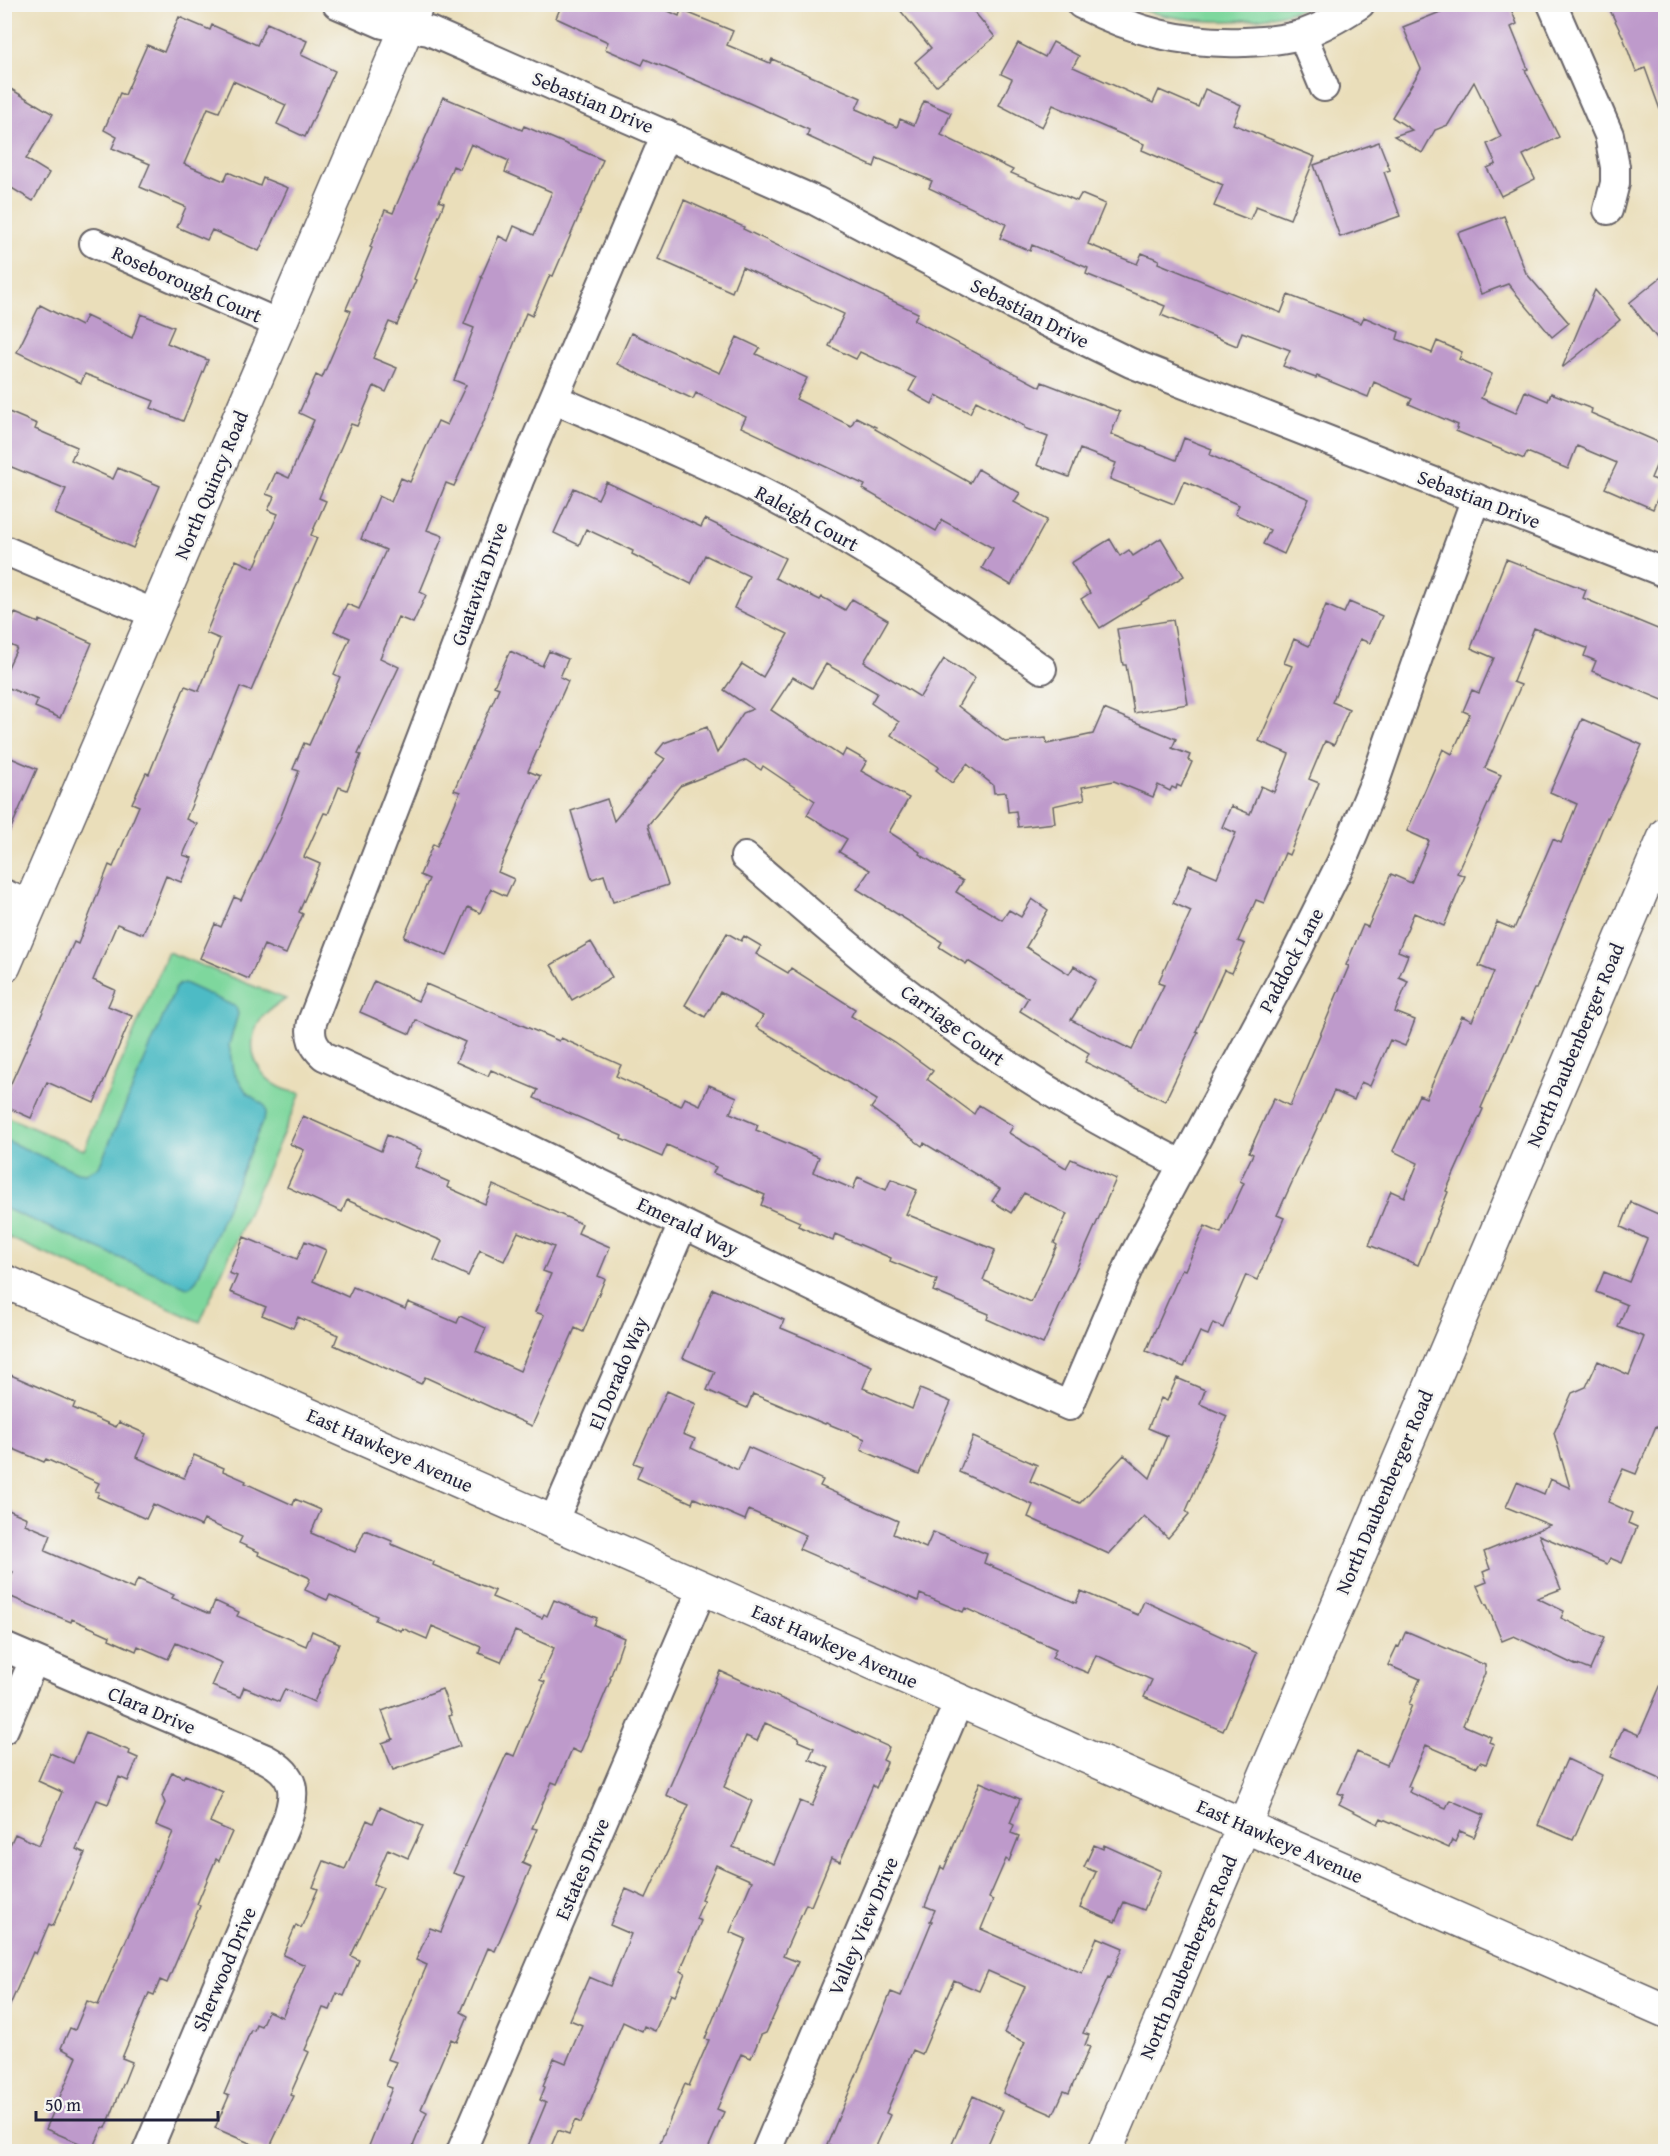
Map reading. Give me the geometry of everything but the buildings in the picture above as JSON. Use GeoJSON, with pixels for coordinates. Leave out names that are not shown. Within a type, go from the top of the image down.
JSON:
{"type":"FeatureCollection","features":[{"type":"Feature","properties":{"kind":"street","name":"Sebastian Drive"},"geometry":{"type":"LineString","coordinates":[[337,4],[383,24],[412,16],[429,31],[816,201],[1036,318],[1131,363],[1665,573]]}},
{"type":"Feature","properties":{"kind":"street"},"geometry":{"type":"LineString","coordinates":[[1081,4],[1124,24],[1152,33],[1184,39],[1252,41],[1302,34],[1359,4]]}},
{"type":"Feature","properties":{"kind":"street"},"geometry":{"type":"LineString","coordinates":[[1552,4],[1609,135],[1615,167],[1615,183],[1608,210]]}},
{"type":"Feature","properties":{"kind":"street","name":"North Quincy Road"},"geometry":{"type":"LineString","coordinates":[[4,966],[17,899],[155,615],[412,16]]}},
{"type":"Feature","properties":{"kind":"street"},"geometry":{"type":"LineString","coordinates":[[1302,34],[1324,87]]}},
{"type":"Feature","properties":{"kind":"street","name":"Guatavita Drive"},"geometry":{"type":"LineString","coordinates":[[312,1041],[310,1032],[312,1022],[490,554],[666,134]]}},
{"type":"Feature","properties":{"kind":"street","name":"Roseborough Court"},"geometry":{"type":"LineString","coordinates":[[94,243],[279,324]]}},
{"type":"Feature","properties":{"kind":"street","name":"Raleigh Court"},"geometry":{"type":"LineString","coordinates":[[554,399],[683,454],[778,501],[844,538],[918,584],[1042,669]]}},
{"type":"Feature","properties":{"kind":"street","name":"Paddock Lane"},"geometry":{"type":"LineString","coordinates":[[1069,1406],[1129,1265],[1181,1164],[1295,955],[1350,844],[1374,784],[1476,498]]}},
{"type":"Feature","properties":{"kind":"street"},"geometry":{"type":"LineString","coordinates":[[4,550],[155,615]]}},
{"type":"Feature","properties":{"kind":"street","name":"North Daubenberger Road"},"geometry":{"type":"LineString","coordinates":[[1105,2151],[1665,834]]}},
{"type":"Feature","properties":{"kind":"street","name":"Carriage Court"},"geometry":{"type":"LineString","coordinates":[[745,856],[888,978],[977,1044],[1076,1108],[1181,1164]]}},
{"type":"Feature","properties":{"kind":"street","name":"Emerald Way"},"geometry":{"type":"LineString","coordinates":[[312,1041],[324,1056],[493,1132],[970,1362],[1069,1406]]}},
{"type":"Feature","properties":{"kind":"street","name":"El Dorado Way"},"geometry":{"type":"LineString","coordinates":[[553,1522],[682,1224]]}},
{"type":"Feature","properties":{"kind":"street","name":"East Hawkeye Avenue"},"geometry":{"type":"LineString","coordinates":[[4,1281],[1665,2011]]}},
{"type":"Feature","properties":{"kind":"street","name":"Estates Drive"},"geometry":{"type":"LineString","coordinates":[[461,2151],[702,1587]]}},
{"type":"Feature","properties":{"kind":"street","name":"Clara Drive"},"geometry":{"type":"LineString","coordinates":[[4,1647],[266,1759],[282,1770],[292,1784]]}},
{"type":"Feature","properties":{"kind":"street"},"geometry":{"type":"LineString","coordinates":[[4,1729],[34,1660]]}},
{"type":"Feature","properties":{"kind":"street","name":"Valley View Drive"},"geometry":{"type":"LineString","coordinates":[[766,2151],[959,1701]]}},
{"type":"Feature","properties":{"kind":"street","name":"Sherwood Drive"},"geometry":{"type":"LineString","coordinates":[[147,2151],[286,1823],[293,1801],[292,1784]]}},
{"type":"Feature","properties":{"kind":"green space"},"geometry":{"type":"Polygon","coordinates":[[[1313,4],[1266,17],[1219,21],[1172,17],[1125,5],[1313,4]]]}},
{"type":"Feature","properties":{"kind":"green space"},"geometry":{"type":"Polygon","coordinates":[[[168,952],[286,999],[268,1011],[257,1026],[253,1039],[253,1052],[264,1075],[274,1084],[286,1090],[301,1093],[200,1322],[5,1236],[5,1116],[84,1150],[168,952]]]}},
{"type":"Feature","properties":{"kind":"water"},"geometry":{"type":"Polygon","coordinates":[[[184,983],[236,1007],[238,1014],[229,1045],[233,1071],[247,1093],[265,1106],[266,1113],[197,1279],[187,1287],[4,1208],[5,1140],[77,1172],[86,1173],[99,1167],[175,989],[184,983]]]}}]}
